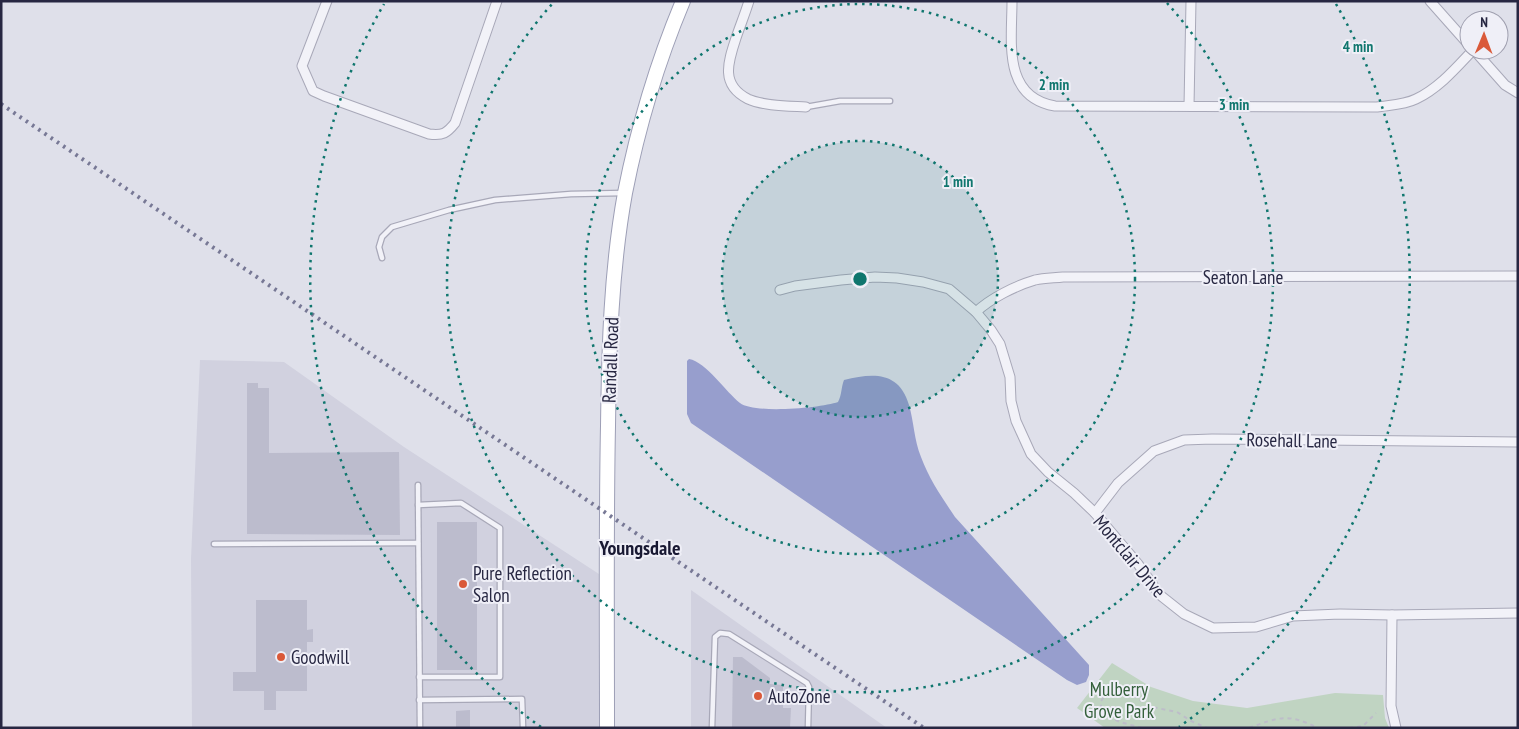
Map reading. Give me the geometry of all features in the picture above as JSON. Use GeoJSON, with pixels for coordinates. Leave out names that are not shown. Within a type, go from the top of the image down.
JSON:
{"type":"FeatureCollection","features":[{"type":"Feature","properties":{"kind":"main road","name":"Randall Road"},"geometry":{"type":"LineString","coordinates":[[607,728],[606,513],[609,354],[614,271],[625,193],[635,145],[659,64],[683,1]]}},
{"type":"Feature","properties":{"kind":"street"},"geometry":{"type":"LineString","coordinates":[[327,1],[302,66],[313,91],[429,134],[438,135],[448,131],[455,123],[497,3],[486,1]]}},
{"type":"Feature","properties":{"kind":"street"},"geometry":{"type":"LineString","coordinates":[[749,1],[728,67],[729,77],[734,88],[748,99],[755,101],[806,107]]}},
{"type":"Feature","properties":{"kind":"street"},"geometry":{"type":"LineString","coordinates":[[1012,1],[1012,61],[1014,72],[1025,91],[1043,104],[1055,106],[1377,107],[1415,100],[1443,82],[1464,60]]}},
{"type":"Feature","properties":{"kind":"street"},"geometry":{"type":"LineString","coordinates":[[1189,106],[1191,1]]}},
{"type":"Feature","properties":{"kind":"street"},"geometry":{"type":"LineString","coordinates":[[1430,1],[1459,33]]}},
{"type":"Feature","properties":{"kind":"street"},"geometry":{"type":"LineString","coordinates":[[1483,60],[1505,86],[1518,93]]}},
{"type":"Feature","properties":{"kind":"street","name":"Seaton Lane"},"geometry":{"type":"LineString","coordinates":[[976,312],[1021,285],[1037,280],[1063,277],[1518,276]]}},
{"type":"Feature","properties":{"kind":"street","name":"Montclair Drive"},"geometry":{"type":"LineString","coordinates":[[780,290],[795,286],[842,280],[875,278],[897,278],[949,289],[976,312],[1000,344],[1010,377],[1011,401],[1016,420],[1032,454],[1048,472],[1095,513],[1138,564],[1160,595],[1184,614],[1213,628],[1256,627],[1293,616],[1340,614],[1518,614]]}},
{"type":"Feature","properties":{"kind":"street","name":"Rosehall Lane"},"geometry":{"type":"LineString","coordinates":[[1095,513],[1118,483],[1154,451],[1184,440],[1518,442]]}},
{"type":"Feature","properties":{"kind":"street"},"geometry":{"type":"LineString","coordinates":[[1392,615],[1391,706],[1396,728]]}},
{"type":"Feature","properties":{"kind":"lane"},"geometry":{"type":"LineString","coordinates":[[806,107],[840,101],[890,101]]}},
{"type":"Feature","properties":{"kind":"lane"},"geometry":{"type":"LineString","coordinates":[[382,258],[379,247],[382,237],[392,227],[449,210],[495,200],[571,194],[625,193]]}},
{"type":"Feature","properties":{"kind":"lane"},"geometry":{"type":"LineString","coordinates":[[418,485],[420,728]]}},
{"type":"Feature","properties":{"kind":"lane"},"geometry":{"type":"LineString","coordinates":[[418,505],[461,503],[500,528],[500,677],[419,677]]}},
{"type":"Feature","properties":{"kind":"lane"},"geometry":{"type":"LineString","coordinates":[[214,544],[418,543]]}},
{"type":"Feature","properties":{"kind":"lane"},"geometry":{"type":"LineString","coordinates":[[712,728],[715,637],[720,633],[729,634],[807,683],[809,687],[808,728]]}},
{"type":"Feature","properties":{"kind":"lane"},"geometry":{"type":"LineString","coordinates":[[419,700],[522,699],[523,728]]}},
{"type":"Feature","properties":{"kind":"path"},"geometry":{"type":"LineString","coordinates":[[1142,728],[1120,722],[1101,712],[1101,701],[1111,688],[1120,688],[1152,706],[1177,712],[1207,728]]}},
{"type":"Feature","properties":{"kind":"path"},"geometry":{"type":"LineString","coordinates":[[1349,728],[1363,727],[1376,713]]}},
{"type":"Feature","properties":{"kind":"path"},"geometry":{"type":"LineString","coordinates":[[1249,728],[1282,717],[1302,720],[1318,728]]}},
{"type":"Feature","properties":{"kind":"shaded area"},"geometry":{"type":"Polygon","coordinates":[[[200,360],[284,362],[404,447],[599,574],[599,728],[192,728],[191,559],[200,360]]]}},
{"type":"Feature","properties":{"kind":"shaded area"},"geometry":{"type":"Polygon","coordinates":[[[691,590],[887,728],[691,728],[691,590]]]}},
{"type":"Feature","properties":{"kind":"green space","name":"Mulberry Grove Park"},"geometry":{"type":"Polygon","coordinates":[[[1112,663],[1151,687],[1193,701],[1247,708],[1335,693],[1383,695],[1385,718],[1389,728],[1105,728],[1077,708],[1112,663]]]}},
{"type":"Feature","properties":{"kind":"water"},"geometry":{"type":"Polygon","coordinates":[[[689,359],[709,371],[740,403],[759,408],[788,409],[829,404],[838,402],[844,380],[875,376],[892,380],[905,394],[921,457],[941,496],[955,517],[1089,665],[1089,675],[1086,682],[1077,685],[1067,680],[691,423],[687,414],[687,361],[689,359]]]}},
{"type":"Feature","properties":{"kind":"building"},"geometry":{"type":"Polygon","coordinates":[[[247,383],[258,383],[258,388],[269,388],[269,453],[399,452],[400,535],[247,534],[247,383]]]}},
{"type":"Feature","properties":{"kind":"building"},"geometry":{"type":"Polygon","coordinates":[[[437,522],[477,522],[477,670],[437,670],[437,522]]]}},
{"type":"Feature","properties":{"kind":"building","name":"Goodwill"},"geometry":{"type":"Polygon","coordinates":[[[256,600],[307,600],[307,630],[313,629],[313,642],[307,642],[307,691],[276,691],[276,710],[264,710],[264,691],[233,691],[233,672],[256,672],[256,600]]]}},
{"type":"Feature","properties":{"kind":"building","name":"AutoZone"},"geometry":{"type":"Polygon","coordinates":[[[733,657],[742,657],[770,678],[770,684],[783,685],[783,708],[791,708],[790,728],[732,728],[733,657]]]}},
{"type":"Feature","properties":{"kind":"building"},"geometry":{"type":"Polygon","coordinates":[[[470,710],[470,728],[456,728],[456,711],[470,710]]]}},
{"type":"Feature","properties":{"kind":"railway"},"geometry":{"type":"LineString","coordinates":[[1,104],[924,728]]}},
{"type":"Feature","properties":{"kind":"place","name":"Pure Reflection Salon"},"geometry":{"type":"Point","coordinates":[463,584]}},
{"type":"Feature","properties":{"kind":"place","name":"Goodwill"},"geometry":{"type":"Point","coordinates":[281,657]}},
{"type":"Feature","properties":{"kind":"place","name":"AutoZone"},"geometry":{"type":"Point","coordinates":[758,696]}},
{"type":"Feature","properties":{"kind":"district","name":"Youngsdale"},"geometry":{"type":"Point","coordinates":[640,548]}}]}
